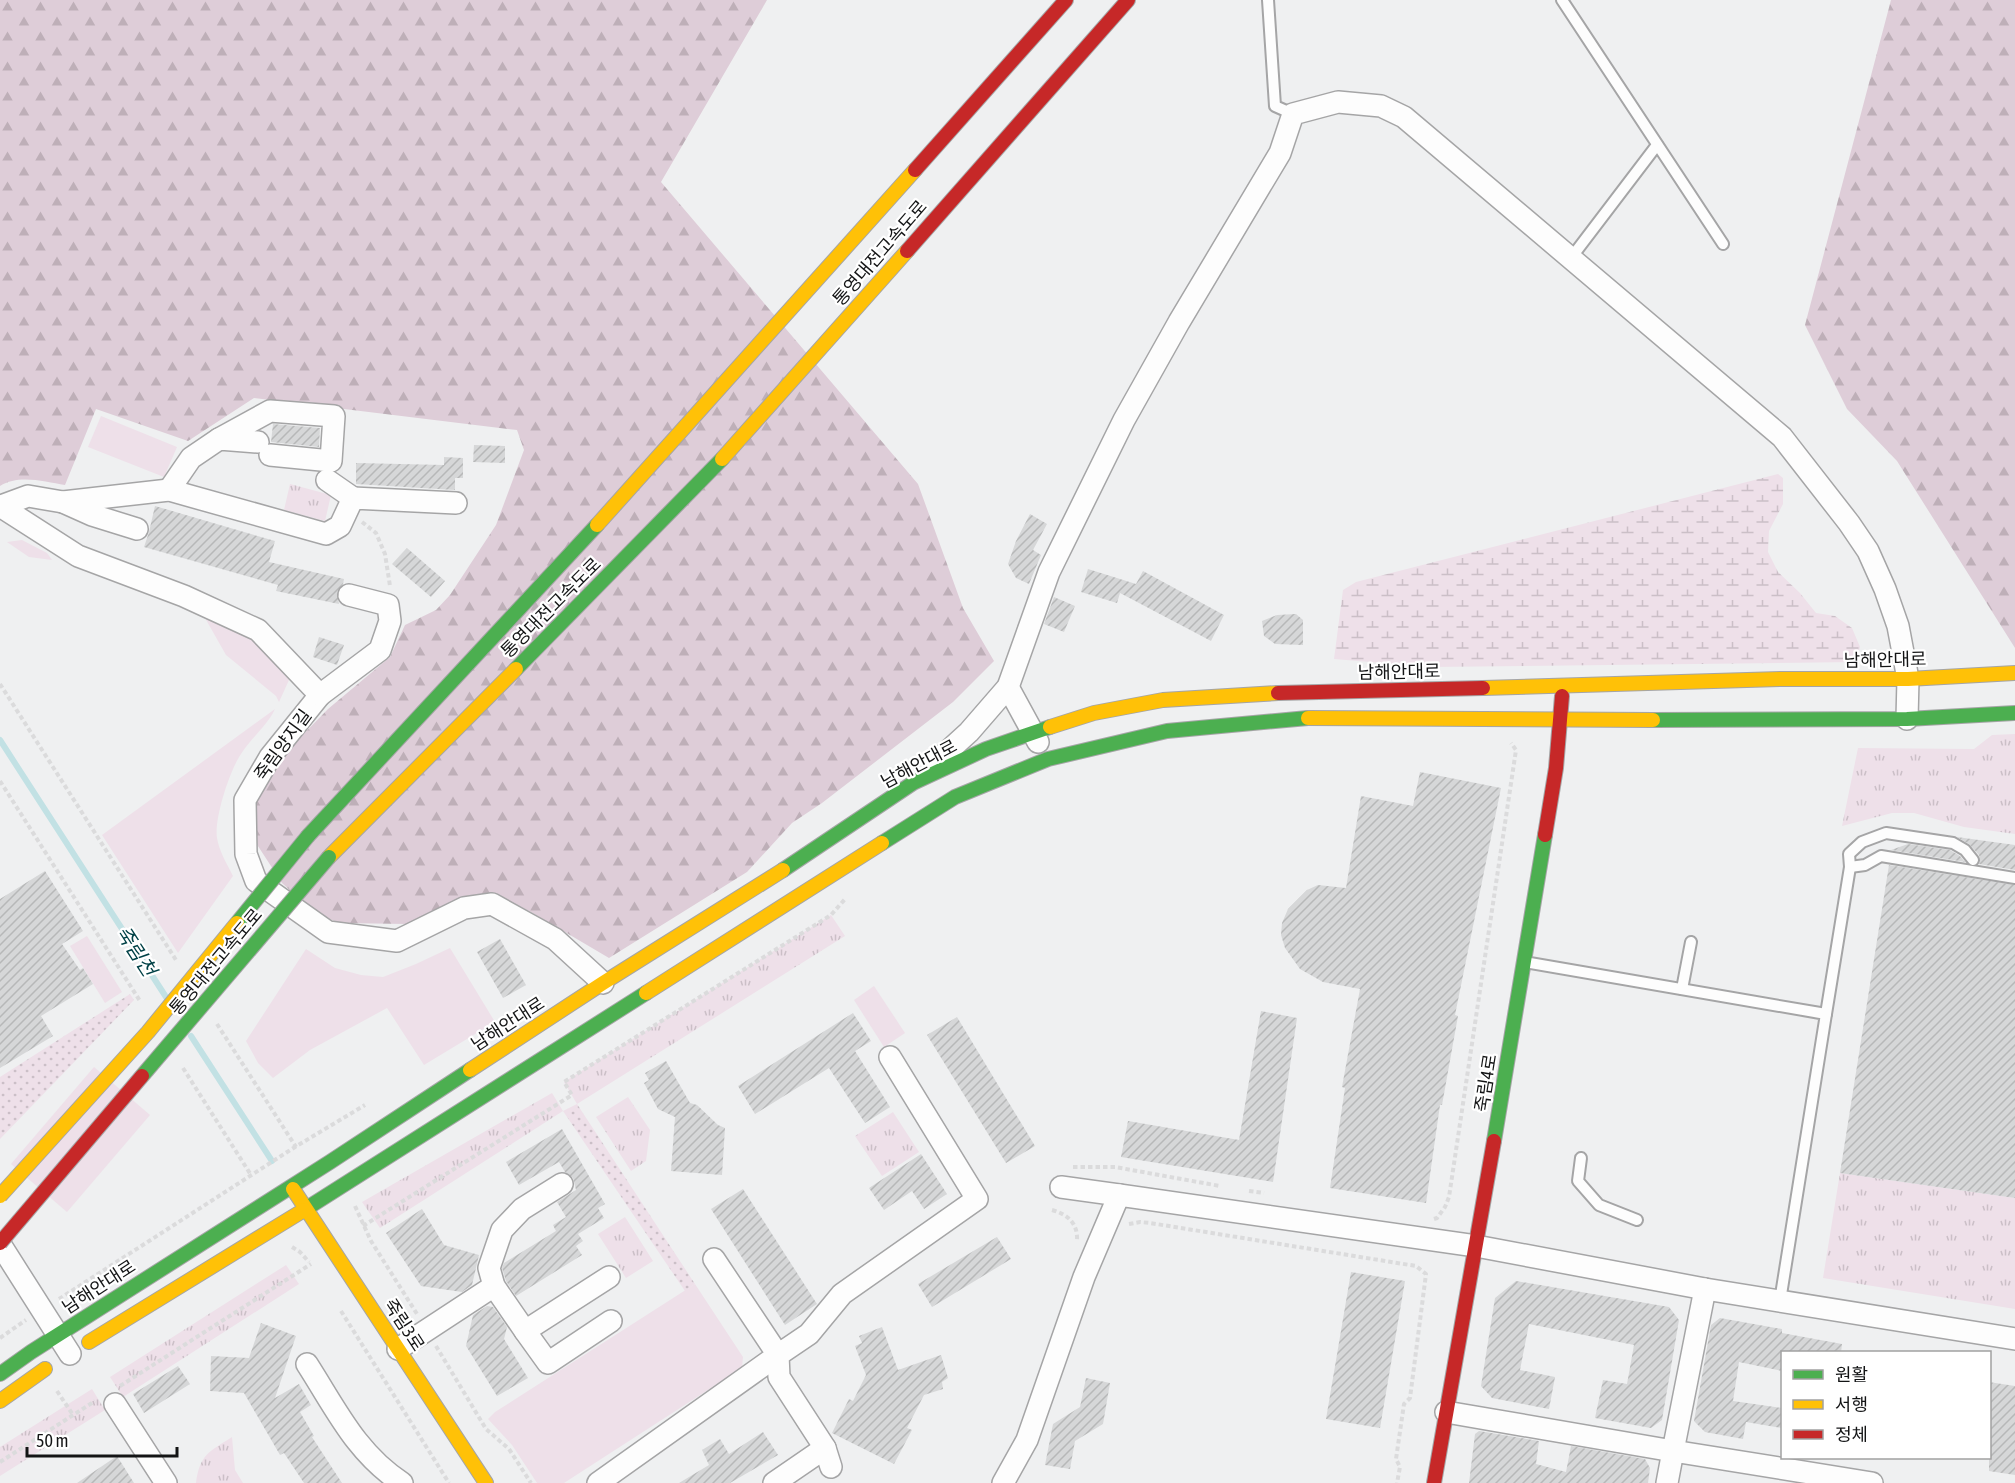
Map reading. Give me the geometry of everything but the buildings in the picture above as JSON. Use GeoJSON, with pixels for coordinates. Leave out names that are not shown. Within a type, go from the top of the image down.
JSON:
{"type":"FeatureCollection","features":[{"type":"Feature","properties":{"kind":"main road","name":"통영대전고속도로"},"geometry":{"type":"LineString","coordinates":[[0,1196],[148,1032],[308,836],[650,468],[744,359],[1066,0]]}},
{"type":"Feature","properties":{"kind":"main road","name":"통영대전고속도로"},"geometry":{"type":"LineString","coordinates":[[0,1244],[330,856],[711,472],[1128,0]]}},
{"type":"Feature","properties":{"kind":"main road","name":"남해안대로"},"geometry":{"type":"LineString","coordinates":[[0,1374],[603,983],[812,852],[913,783],[986,749],[1094,713],[1163,700],[1302,692],[1562,687],[1781,679],[1908,679],[2015,673]]}},
{"type":"Feature","properties":{"kind":"main road","name":"죽림4로"},"geometry":{"type":"LineString","coordinates":[[1434,1483],[1556,768],[1562,687]]}},
{"type":"Feature","properties":{"kind":"main road"},"geometry":{"type":"LineString","coordinates":[[0,1401],[70,1354],[306,1209],[955,797],[1048,759],[1167,731],[1316,717],[1734,721],[1907,719],[2015,713]]}},
{"type":"Feature","properties":{"kind":"main road","name":"죽림3로"},"geometry":{"type":"LineString","coordinates":[[291,1186],[486,1483]]}},
{"type":"Feature","properties":{"kind":"street"},"geometry":{"type":"LineString","coordinates":[[913,783],[969,732],[1008,687],[1049,572],[1124,420],[1179,322],[1280,153],[1293,114],[1338,102],[1381,106],[1404,117],[1782,437],[1831,498],[1868,551],[1893,607],[1908,679],[1907,719]]}},
{"type":"Feature","properties":{"kind":"street"},"geometry":{"type":"LineString","coordinates":[[169,490],[191,458],[219,439],[270,411],[334,416],[331,461],[219,439]]}},
{"type":"Feature","properties":{"kind":"street"},"geometry":{"type":"LineString","coordinates":[[327,480],[350,504],[456,503]]}},
{"type":"Feature","properties":{"kind":"street"},"geometry":{"type":"LineString","coordinates":[[63,502],[169,490],[326,534],[340,526],[350,504]]}},
{"type":"Feature","properties":{"kind":"street"},"geometry":{"type":"LineString","coordinates":[[0,506],[28,496],[63,502],[92,515],[137,530]]}},
{"type":"Feature","properties":{"kind":"street","name":"죽림양지길"},"geometry":{"type":"LineString","coordinates":[[0,506],[78,556],[184,596],[258,630],[320,695],[270,757],[245,801],[246,854],[256,881],[328,932],[397,941],[464,908],[492,904],[555,939],[603,983]]}},
{"type":"Feature","properties":{"kind":"street"},"geometry":{"type":"LineString","coordinates":[[320,695],[380,650],[390,621],[388,605],[349,595]]}},
{"type":"Feature","properties":{"kind":"street"},"geometry":{"type":"LineString","coordinates":[[1008,687],[1048,759]]}},
{"type":"Feature","properties":{"kind":"street"},"geometry":{"type":"LineString","coordinates":[[598,1483],[809,1334],[842,1294],[977,1199],[890,1057]]}},
{"type":"Feature","properties":{"kind":"street"},"geometry":{"type":"LineString","coordinates":[[562,1184],[522,1209],[502,1230],[489,1268],[494,1286],[548,1363],[611,1320]]}},
{"type":"Feature","properties":{"kind":"street"},"geometry":{"type":"LineString","coordinates":[[1061,1187],[1476,1246],[1705,1289],[2015,1339]]}},
{"type":"Feature","properties":{"kind":"street"},"geometry":{"type":"LineString","coordinates":[[1003,1483],[1027,1440],[1084,1277],[1119,1195]]}},
{"type":"Feature","properties":{"kind":"street"},"geometry":{"type":"LineString","coordinates":[[0,1244],[70,1354]]}},
{"type":"Feature","properties":{"kind":"street"},"geometry":{"type":"LineString","coordinates":[[714,1259],[778,1355],[779,1377],[828,1457],[774,1483]]}},
{"type":"Feature","properties":{"kind":"street"},"geometry":{"type":"LineString","coordinates":[[525,1331],[609,1277]]}},
{"type":"Feature","properties":{"kind":"street"},"geometry":{"type":"LineString","coordinates":[[398,1349],[494,1286]]}},
{"type":"Feature","properties":{"kind":"street"},"geometry":{"type":"LineString","coordinates":[[1668,1483],[1705,1289]]}},
{"type":"Feature","properties":{"kind":"street"},"geometry":{"type":"LineString","coordinates":[[307,1364],[358,1444],[384,1471],[402,1483]]}},
{"type":"Feature","properties":{"kind":"street"},"geometry":{"type":"LineString","coordinates":[[110,1397],[166,1483]]}},
{"type":"Feature","properties":{"kind":"street"},"geometry":{"type":"LineString","coordinates":[[1446,1412],[1872,1483]]}},
{"type":"Feature","properties":{"kind":"lane"},"geometry":{"type":"LineString","coordinates":[[1268,0],[1275,106],[1293,114]]}},
{"type":"Feature","properties":{"kind":"lane"},"geometry":{"type":"LineString","coordinates":[[1562,0],[1723,244]]}},
{"type":"Feature","properties":{"kind":"lane"},"geometry":{"type":"LineString","coordinates":[[1570,258],[1657,145]]}},
{"type":"Feature","properties":{"kind":"lane"},"geometry":{"type":"LineString","coordinates":[[1780,1301],[1851,867],[1849,854],[1862,842],[1886,833],[1953,843],[1965,850],[1973,860]]}},
{"type":"Feature","properties":{"kind":"lane"},"geometry":{"type":"LineString","coordinates":[[1851,867],[1865,865],[1881,856],[2015,878]]}},
{"type":"Feature","properties":{"kind":"lane"},"geometry":{"type":"LineString","coordinates":[[1682,989],[1691,942]]}},
{"type":"Feature","properties":{"kind":"lane"},"geometry":{"type":"LineString","coordinates":[[1524,962],[1826,1014]]}},
{"type":"Feature","properties":{"kind":"lane"},"geometry":{"type":"LineString","coordinates":[[1581,1158],[1578,1181],[1599,1205],[1637,1220]]}},
{"type":"Feature","properties":{"kind":"path"},"geometry":{"type":"LineString","coordinates":[[350,504],[376,533],[385,554],[390,580],[388,605]]}},
{"type":"Feature","properties":{"kind":"path"},"geometry":{"type":"LineString","coordinates":[[0,684],[180,966]]}},
{"type":"Feature","properties":{"kind":"path"},"geometry":{"type":"LineString","coordinates":[[1426,1220],[1437,1218],[1449,1197],[1516,750],[1509,740]]}},
{"type":"Feature","properties":{"kind":"path"},"geometry":{"type":"LineString","coordinates":[[0,781],[142,1004]]}},
{"type":"Feature","properties":{"kind":"path"},"geometry":{"type":"LineString","coordinates":[[363,1226],[572,1095],[564,1082],[831,915],[847,897]]}},
{"type":"Feature","properties":{"kind":"path"},"geometry":{"type":"LineString","coordinates":[[212,1016],[312,1173]]}},
{"type":"Feature","properties":{"kind":"path"},"geometry":{"type":"LineString","coordinates":[[181,1064],[268,1201]]}},
{"type":"Feature","properties":{"kind":"path"},"geometry":{"type":"LineString","coordinates":[[1070,1167],[1115,1167],[1221,1186]]}},
{"type":"Feature","properties":{"kind":"path"},"geometry":{"type":"LineString","coordinates":[[1249,1191],[1272,1194]]}},
{"type":"Feature","properties":{"kind":"path"},"geometry":{"type":"LineString","coordinates":[[1128,1225],[1140,1222],[1150,1223],[1405,1264],[1416,1266],[1426,1274],[1410,1398],[1404,1404],[1396,1459],[1400,1467],[1397,1483]]}},
{"type":"Feature","properties":{"kind":"path"},"geometry":{"type":"LineString","coordinates":[[285,1243],[300,1252],[315,1270]]}},
{"type":"Feature","properties":{"kind":"path"},"geometry":{"type":"LineString","coordinates":[[0,1462],[73,1415],[110,1397],[311,1264]]}},
{"type":"Feature","properties":{"kind":"path"},"geometry":{"type":"LineString","coordinates":[[337,1305],[449,1483]]}},
{"type":"Feature","properties":{"kind":"path"},"geometry":{"type":"LineString","coordinates":[[0,1338],[32,1316]]}},
{"type":"Feature","properties":{"kind":"path"},"geometry":{"type":"LineString","coordinates":[[54,1388],[73,1415]]}},
{"type":"Feature","properties":{"kind":"green space"},"geometry":{"type":"Polygon","coordinates":[[[0,0],[767,0],[661,182],[918,484],[963,608],[994,661],[953,702],[822,803],[792,823],[747,872],[609,958],[531,912],[497,895],[470,896],[407,924],[340,923],[316,914],[282,883],[256,843],[255,798],[288,750],[328,709],[390,657],[405,625],[436,610],[450,595],[496,525],[524,450],[517,430],[254,398],[188,441],[96,409],[65,485],[15,480],[0,486],[0,0]]]}},
{"type":"Feature","properties":{"kind":"green space"},"geometry":{"type":"Polygon","coordinates":[[[1891,0],[2015,0],[2015,648],[1897,461],[1847,409],[1805,325],[1891,0]]]}},
{"type":"Feature","properties":{"kind":"green space"},"geometry":{"type":"Polygon","coordinates":[[[101,416],[177,447],[164,477],[88,447],[101,416]]]}},
{"type":"Feature","properties":{"kind":"green space"},"geometry":{"type":"Polygon","coordinates":[[[1778,474],[1783,478],[1783,504],[1769,531],[1768,552],[1778,572],[1800,593],[1816,613],[1835,616],[1852,628],[1860,647],[1856,662],[1431,667],[1334,659],[1343,590],[1356,582],[1778,474]]]}},
{"type":"Feature","properties":{"kind":"green space"},"geometry":{"type":"Polygon","coordinates":[[[290,484],[331,495],[325,521],[284,510],[290,484]]]}},
{"type":"Feature","properties":{"kind":"green space"},"geometry":{"type":"Polygon","coordinates":[[[22,540],[47,553],[52,560],[29,557],[7,542],[22,540]]]}},
{"type":"Feature","properties":{"kind":"green space"},"geometry":{"type":"Polygon","coordinates":[[[205,618],[243,632],[275,657],[289,680],[279,702],[276,696],[226,655],[205,618]]]}},
{"type":"Feature","properties":{"kind":"green space"},"geometry":{"type":"Polygon","coordinates":[[[275,709],[237,761],[220,807],[217,838],[221,853],[233,876],[178,953],[102,835],[275,709]]]}},
{"type":"Feature","properties":{"kind":"green space"},"geometry":{"type":"Polygon","coordinates":[[[2015,734],[2015,834],[1964,827],[1914,813],[1892,813],[1842,826],[1858,748],[1974,749],[1992,735],[2015,734]]]}},
{"type":"Feature","properties":{"kind":"green space"},"geometry":{"type":"Polygon","coordinates":[[[831,915],[845,936],[577,1104],[564,1082],[831,915]]]}},
{"type":"Feature","properties":{"kind":"green space"},"geometry":{"type":"Polygon","coordinates":[[[87,936],[122,992],[105,1003],[70,946],[87,936]]]}},
{"type":"Feature","properties":{"kind":"green space"},"geometry":{"type":"Polygon","coordinates":[[[450,948],[495,1022],[424,1065],[387,1008],[310,1050],[273,1078],[258,1063],[246,1041],[306,949],[335,968],[361,975],[383,977],[450,948]]]}},
{"type":"Feature","properties":{"kind":"green space"},"geometry":{"type":"Polygon","coordinates":[[[874,986],[905,1033],[884,1047],[854,1000],[874,986]]]}},
{"type":"Feature","properties":{"kind":"green space"},"geometry":{"type":"Polygon","coordinates":[[[130,994],[134,1000],[0,1139],[0,1077],[130,994]]]}},
{"type":"Feature","properties":{"kind":"green space"},"geometry":{"type":"Polygon","coordinates":[[[94,1067],[150,1115],[67,1212],[11,1164],[94,1067]]]}},
{"type":"Feature","properties":{"kind":"green space"},"geometry":{"type":"Polygon","coordinates":[[[552,1093],[563,1111],[380,1228],[362,1202],[552,1093]]]}},
{"type":"Feature","properties":{"kind":"green space"},"geometry":{"type":"Polygon","coordinates":[[[628,1097],[650,1130],[646,1161],[631,1171],[596,1117],[628,1097]]]}},
{"type":"Feature","properties":{"kind":"green space"},"geometry":{"type":"Polygon","coordinates":[[[577,1104],[695,1284],[685,1291],[563,1111],[577,1104]]]}},
{"type":"Feature","properties":{"kind":"green space"},"geometry":{"type":"Polygon","coordinates":[[[893,1112],[919,1152],[882,1176],[855,1136],[893,1112]]]}},
{"type":"Feature","properties":{"kind":"green space"},"geometry":{"type":"Polygon","coordinates":[[[1840,1173],[2015,1198],[2015,1309],[1823,1278],[1840,1173]]]}},
{"type":"Feature","properties":{"kind":"green space"},"geometry":{"type":"Polygon","coordinates":[[[625,1217],[653,1261],[626,1278],[598,1234],[625,1217]]]}},
{"type":"Feature","properties":{"kind":"green space"},"geometry":{"type":"Polygon","coordinates":[[[286,1265],[299,1284],[123,1397],[110,1377],[286,1265]]]}},
{"type":"Feature","properties":{"kind":"green space"},"geometry":{"type":"Polygon","coordinates":[[[695,1284],[743,1357],[742,1368],[564,1483],[537,1483],[512,1445],[488,1419],[495,1412],[695,1284]]]}},
{"type":"Feature","properties":{"kind":"green space"},"geometry":{"type":"Polygon","coordinates":[[[92,1389],[105,1410],[0,1476],[0,1447],[92,1389]]]}},
{"type":"Feature","properties":{"kind":"green space"},"geometry":{"type":"Polygon","coordinates":[[[232,1437],[235,1470],[243,1483],[196,1483],[203,1460],[217,1446],[232,1437]]]}},
{"type":"Feature","properties":{"kind":"waterway","name":"죽림천"},"geometry":{"type":"LineString","coordinates":[[0,740],[166,997]]}},
{"type":"Feature","properties":{"kind":"waterway","name":"죽림천"},"geometry":{"type":"LineString","coordinates":[[191,1036],[272,1161]]}},
{"type":"Feature","properties":{"kind":"traffic: fast"},"geometry":{"type":"LineString","coordinates":[[516,669],[722,459]]}},
{"type":"Feature","properties":{"kind":"traffic: fast"},"geometry":{"type":"LineString","coordinates":[[308,836],[597,525]]}},
{"type":"Feature","properties":{"kind":"traffic: fast"},"geometry":{"type":"LineString","coordinates":[[1653,720],[1907,719],[2015,713]]}},
{"type":"Feature","properties":{"kind":"traffic: fast"},"geometry":{"type":"LineString","coordinates":[[882,843],[955,797],[1048,759],[1167,731],[1308,718]]}},
{"type":"Feature","properties":{"kind":"traffic: fast"},"geometry":{"type":"LineString","coordinates":[[783,870],[913,783],[986,749],[1050,727]]}},
{"type":"Feature","properties":{"kind":"traffic: fast"},"geometry":{"type":"LineString","coordinates":[[1494,1141],[1545,835]]}},
{"type":"Feature","properties":{"kind":"traffic: fast"},"geometry":{"type":"LineString","coordinates":[[237,923],[308,836]]}},
{"type":"Feature","properties":{"kind":"traffic: fast"},"geometry":{"type":"LineString","coordinates":[[142,1076],[329,857]]}},
{"type":"Feature","properties":{"kind":"traffic: fast"},"geometry":{"type":"LineString","coordinates":[[304,1210],[646,993]]}},
{"type":"Feature","properties":{"kind":"traffic: fast"},"geometry":{"type":"LineString","coordinates":[[0,1374],[470,1070]]}},
{"type":"Feature","properties":{"kind":"traffic: slow"},"geometry":{"type":"LineString","coordinates":[[597,525],[915,170]]}},
{"type":"Feature","properties":{"kind":"traffic: slow"},"geometry":{"type":"LineString","coordinates":[[722,459],[907,251]]}},
{"type":"Feature","properties":{"kind":"traffic: slow"},"geometry":{"type":"LineString","coordinates":[[329,857],[516,669]]}},
{"type":"Feature","properties":{"kind":"traffic: slow"},"geometry":{"type":"LineString","coordinates":[[1483,688],[1781,679],[1908,679],[2015,673]]}},
{"type":"Feature","properties":{"kind":"traffic: slow"},"geometry":{"type":"LineString","coordinates":[[1050,727],[1094,713],[1163,700],[1278,693]]}},
{"type":"Feature","properties":{"kind":"traffic: slow"},"geometry":{"type":"LineString","coordinates":[[1308,718],[1653,720]]}},
{"type":"Feature","properties":{"kind":"traffic: slow"},"geometry":{"type":"LineString","coordinates":[[646,993],[882,843]]}},
{"type":"Feature","properties":{"kind":"traffic: slow"},"geometry":{"type":"LineString","coordinates":[[470,1070],[783,870]]}},
{"type":"Feature","properties":{"kind":"traffic: slow"},"geometry":{"type":"LineString","coordinates":[[0,1196],[148,1032],[237,923]]}},
{"type":"Feature","properties":{"kind":"traffic: slow"},"geometry":{"type":"LineString","coordinates":[[293,1189],[486,1483]]}},
{"type":"Feature","properties":{"kind":"traffic: slow"},"geometry":{"type":"LineString","coordinates":[[89,1342],[304,1210]]}},
{"type":"Feature","properties":{"kind":"traffic: slow"},"geometry":{"type":"LineString","coordinates":[[0,1401],[45,1369]]}},
{"type":"Feature","properties":{"kind":"traffic: jam"},"geometry":{"type":"LineString","coordinates":[[915,170],[1066,0]]}},
{"type":"Feature","properties":{"kind":"traffic: jam"},"geometry":{"type":"LineString","coordinates":[[907,251],[1128,0]]}},
{"type":"Feature","properties":{"kind":"traffic: jam"},"geometry":{"type":"LineString","coordinates":[[1278,693],[1483,688]]}},
{"type":"Feature","properties":{"kind":"traffic: jam"},"geometry":{"type":"LineString","coordinates":[[1545,835],[1556,768],[1562,696]]}},
{"type":"Feature","properties":{"kind":"traffic: jam"},"geometry":{"type":"LineString","coordinates":[[0,1243],[142,1076]]}},
{"type":"Feature","properties":{"kind":"traffic: jam"},"geometry":{"type":"LineString","coordinates":[[1434,1483],[1494,1141]]}}]}
